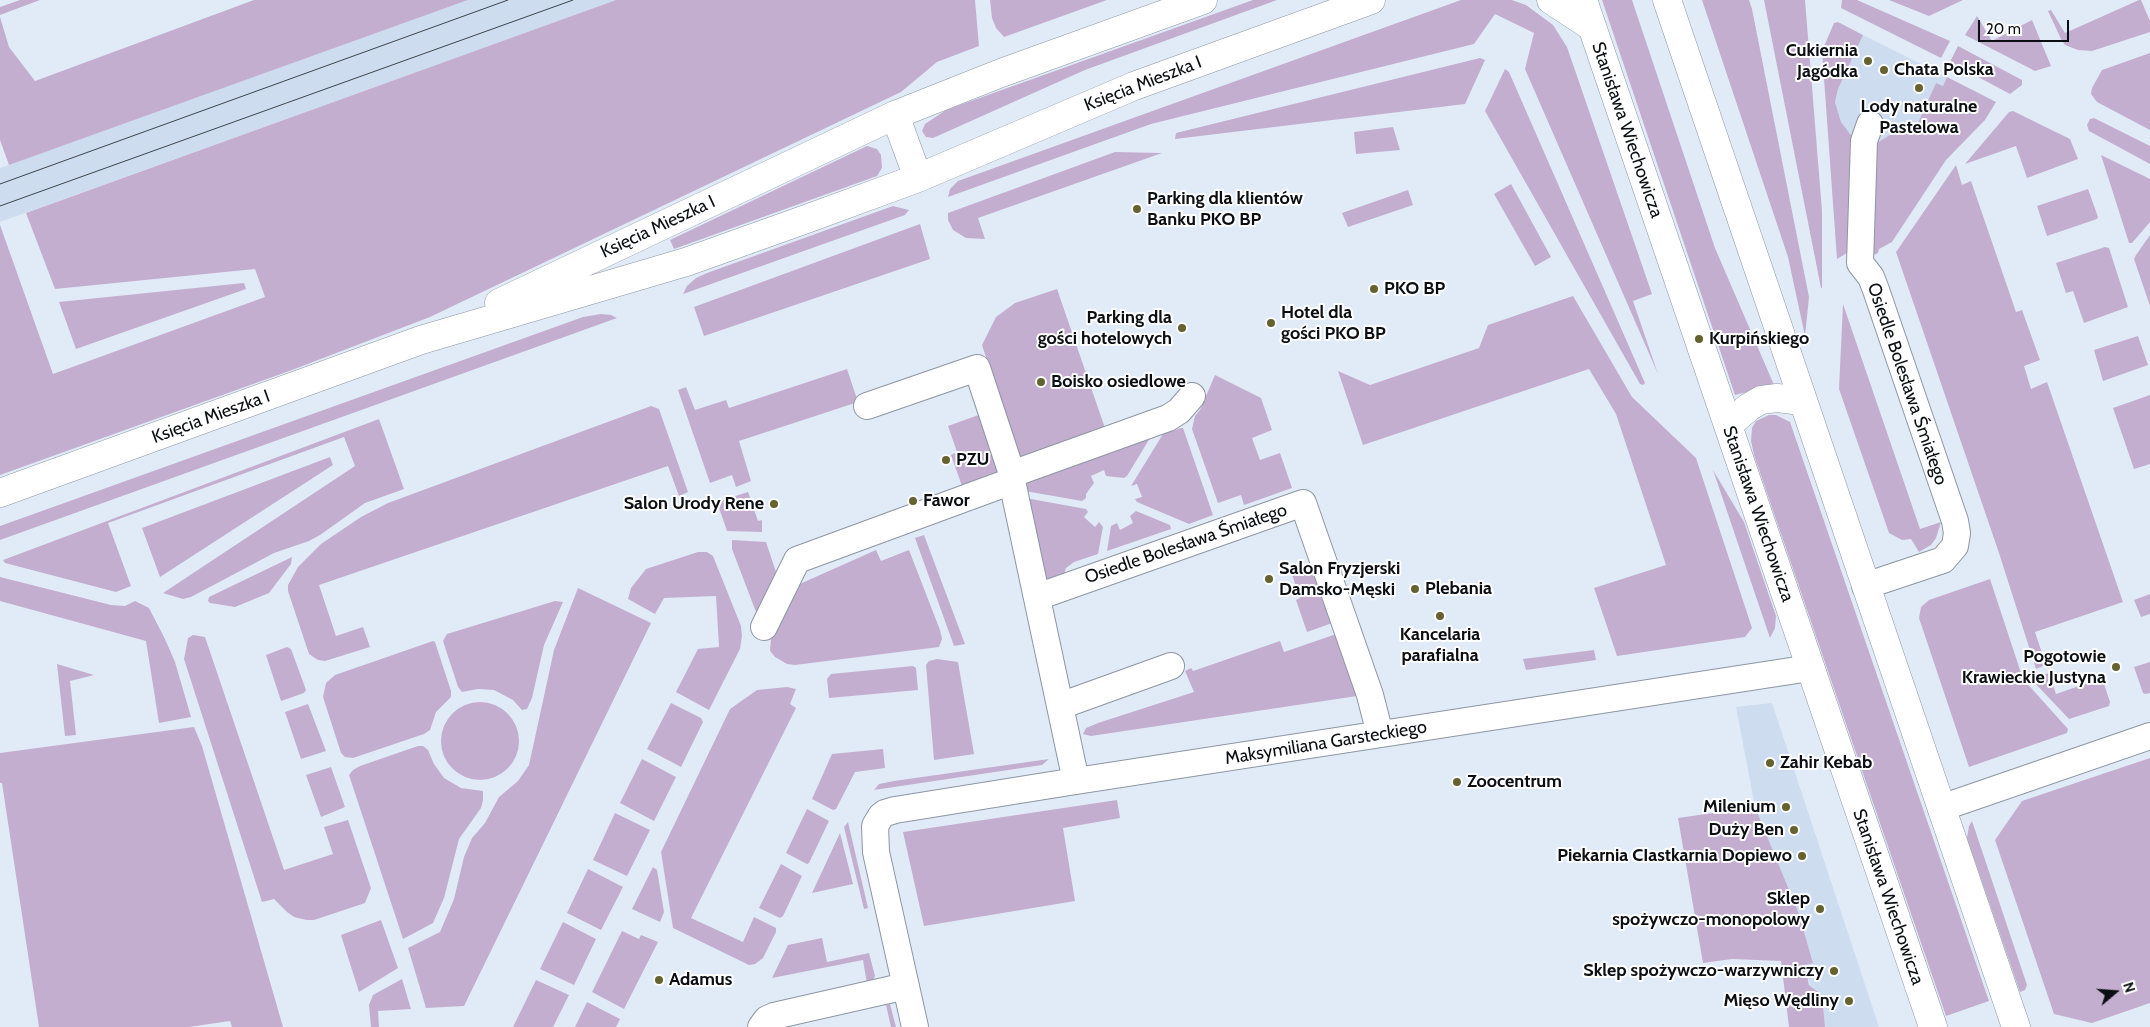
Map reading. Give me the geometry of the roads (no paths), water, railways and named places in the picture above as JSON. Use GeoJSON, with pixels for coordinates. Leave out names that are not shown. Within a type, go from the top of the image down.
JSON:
{"type":"FeatureCollection","features":[{"type":"Feature","properties":{"kind":"street","name":"Księcia Mieszka I"},"geometry":{"type":"LineString","coordinates":[[421,340],[895,115],[1001,73],[1203,0]]}},
{"type":"Feature","properties":{"kind":"street","name":"Księcia Mieszka I"},"geometry":{"type":"LineString","coordinates":[[0,493],[421,340],[686,262],[918,178],[1134,86],[1371,0]]}},
{"type":"Feature","properties":{"kind":"street"},"geometry":{"type":"LineString","coordinates":[[1551,0],[1592,27]]}},
{"type":"Feature","properties":{"kind":"street","name":"Stanisława Wiechowicza"},"geometry":{"type":"LineString","coordinates":[[1583,0],[1932,1027]]}},
{"type":"Feature","properties":{"kind":"street"},"geometry":{"type":"LineString","coordinates":[[1667,0],[2016,1027]]}},
{"type":"Feature","properties":{"kind":"street"},"geometry":{"type":"LineString","coordinates":[[1687,0],[1688,60]]}},
{"type":"Feature","properties":{"kind":"street"},"geometry":{"type":"LineString","coordinates":[[895,115],[918,178]]}},
{"type":"Feature","properties":{"kind":"street","name":"Osiedle Bolesława Śmiałego"},"geometry":{"type":"LineString","coordinates":[[1865,586],[1944,560],[1955,546],[1957,533],[1955,521],[1876,290],[1871,277],[1860,264],[1864,141],[1870,124]]}},
{"type":"Feature","properties":{"kind":"street"},"geometry":{"type":"LineString","coordinates":[[636,276],[670,222]]}},
{"type":"Feature","properties":{"kind":"street"},"geometry":{"type":"LineString","coordinates":[[867,406],[977,368],[1012,477],[1076,781]]}},
{"type":"Feature","properties":{"kind":"street"},"geometry":{"type":"LineString","coordinates":[[764,627],[797,560],[1168,418],[1179,411],[1192,396]]}},
{"type":"Feature","properties":{"kind":"street"},"geometry":{"type":"LineString","coordinates":[[1728,425],[1749,406],[1761,400],[1772,398],[1802,401]]}},
{"type":"Feature","properties":{"kind":"street","name":"Osiedle Bolesława Śmiałego"},"geometry":{"type":"LineString","coordinates":[[1037,597],[1302,503],[1370,695],[1380,734]]}},
{"type":"Feature","properties":{"kind":"street"},"geometry":{"type":"LineString","coordinates":[[1060,706],[1171,666]]}},
{"type":"Feature","properties":{"kind":"street","name":"Maksymiliana Garsteckiego"},"geometry":{"type":"LineString","coordinates":[[916,1027],[876,852],[875,826],[880,816],[885,813],[1076,781],[1810,668]]}},
{"type":"Feature","properties":{"kind":"street"},"geometry":{"type":"LineString","coordinates":[[1941,808],[2150,736]]}},
{"type":"Feature","properties":{"kind":"street"},"geometry":{"type":"LineString","coordinates":[[761,1027],[774,1016],[906,986]]}},
{"type":"Feature","properties":{"kind":"tram line"},"geometry":{"type":"LineString","coordinates":[[0,184],[508,0]]}},
{"type":"Feature","properties":{"kind":"tram line"},"geometry":{"type":"LineString","coordinates":[[0,206],[573,0]]}},
{"type":"Feature","properties":{"kind":"place","name":"Cukiernia Jagódka"},"geometry":{"type":"Point","coordinates":[1868,61]}},
{"type":"Feature","properties":{"kind":"place","name":"Chata Polska"},"geometry":{"type":"Point","coordinates":[1884,70]}},
{"type":"Feature","properties":{"kind":"place","name":"Lody naturalne Pastelowa"},"geometry":{"type":"Point","coordinates":[1919,88]}},
{"type":"Feature","properties":{"kind":"place","name":"Parking dla klientów Banku PKO BP"},"geometry":{"type":"Point","coordinates":[1137,209]}},
{"type":"Feature","properties":{"kind":"place","name":"PKO BP"},"geometry":{"type":"Point","coordinates":[1374,289]}},
{"type":"Feature","properties":{"kind":"place","name":"Hotel dla gości PKO BP"},"geometry":{"type":"Point","coordinates":[1271,323]}},
{"type":"Feature","properties":{"kind":"place","name":"Parking dla gości hotelowych"},"geometry":{"type":"Point","coordinates":[1182,328]}},
{"type":"Feature","properties":{"kind":"place","name":"Kurpińskiego"},"geometry":{"type":"Point","coordinates":[1699,339]}},
{"type":"Feature","properties":{"kind":"place","name":"Boisko osiedlowe"},"geometry":{"type":"Point","coordinates":[1041,382]}},
{"type":"Feature","properties":{"kind":"place","name":"PZU"},"geometry":{"type":"Point","coordinates":[946,460]}},
{"type":"Feature","properties":{"kind":"place","name":"Fawor"},"geometry":{"type":"Point","coordinates":[913,501]}},
{"type":"Feature","properties":{"kind":"place","name":"Salon Urody Rene"},"geometry":{"type":"Point","coordinates":[774,504]}},
{"type":"Feature","properties":{"kind":"place","name":"Salon Fryzjerski Damsko-Męski"},"geometry":{"type":"Point","coordinates":[1269,579]}},
{"type":"Feature","properties":{"kind":"place","name":"Plebania"},"geometry":{"type":"Point","coordinates":[1415,589]}},
{"type":"Feature","properties":{"kind":"place","name":"Kancelaria parafialna"},"geometry":{"type":"Point","coordinates":[1440,616]}},
{"type":"Feature","properties":{"kind":"place","name":"Pogotowie Krawieckie Justyna"},"geometry":{"type":"Point","coordinates":[2116,667]}},
{"type":"Feature","properties":{"kind":"place","name":"Zahir Kebab"},"geometry":{"type":"Point","coordinates":[1770,763]}},
{"type":"Feature","properties":{"kind":"place","name":"Zoocentrum"},"geometry":{"type":"Point","coordinates":[1457,782]}},
{"type":"Feature","properties":{"kind":"place","name":"Milenium"},"geometry":{"type":"Point","coordinates":[1786,807]}},
{"type":"Feature","properties":{"kind":"place","name":"Duży Ben"},"geometry":{"type":"Point","coordinates":[1794,830]}},
{"type":"Feature","properties":{"kind":"place","name":"Piekarnia CIastkarnia Dopiewo"},"geometry":{"type":"Point","coordinates":[1802,856]}},
{"type":"Feature","properties":{"kind":"place","name":"Sklep spożywczo-monopolowy"},"geometry":{"type":"Point","coordinates":[1820,909]}},
{"type":"Feature","properties":{"kind":"place","name":"Sklep spożywczo-warzywniczy"},"geometry":{"type":"Point","coordinates":[1834,971]}},
{"type":"Feature","properties":{"kind":"place","name":"Adamus"},"geometry":{"type":"Point","coordinates":[659,980]}},
{"type":"Feature","properties":{"kind":"place","name":"Mięso Wędliny"},"geometry":{"type":"Point","coordinates":[1849,1001]}}]}
